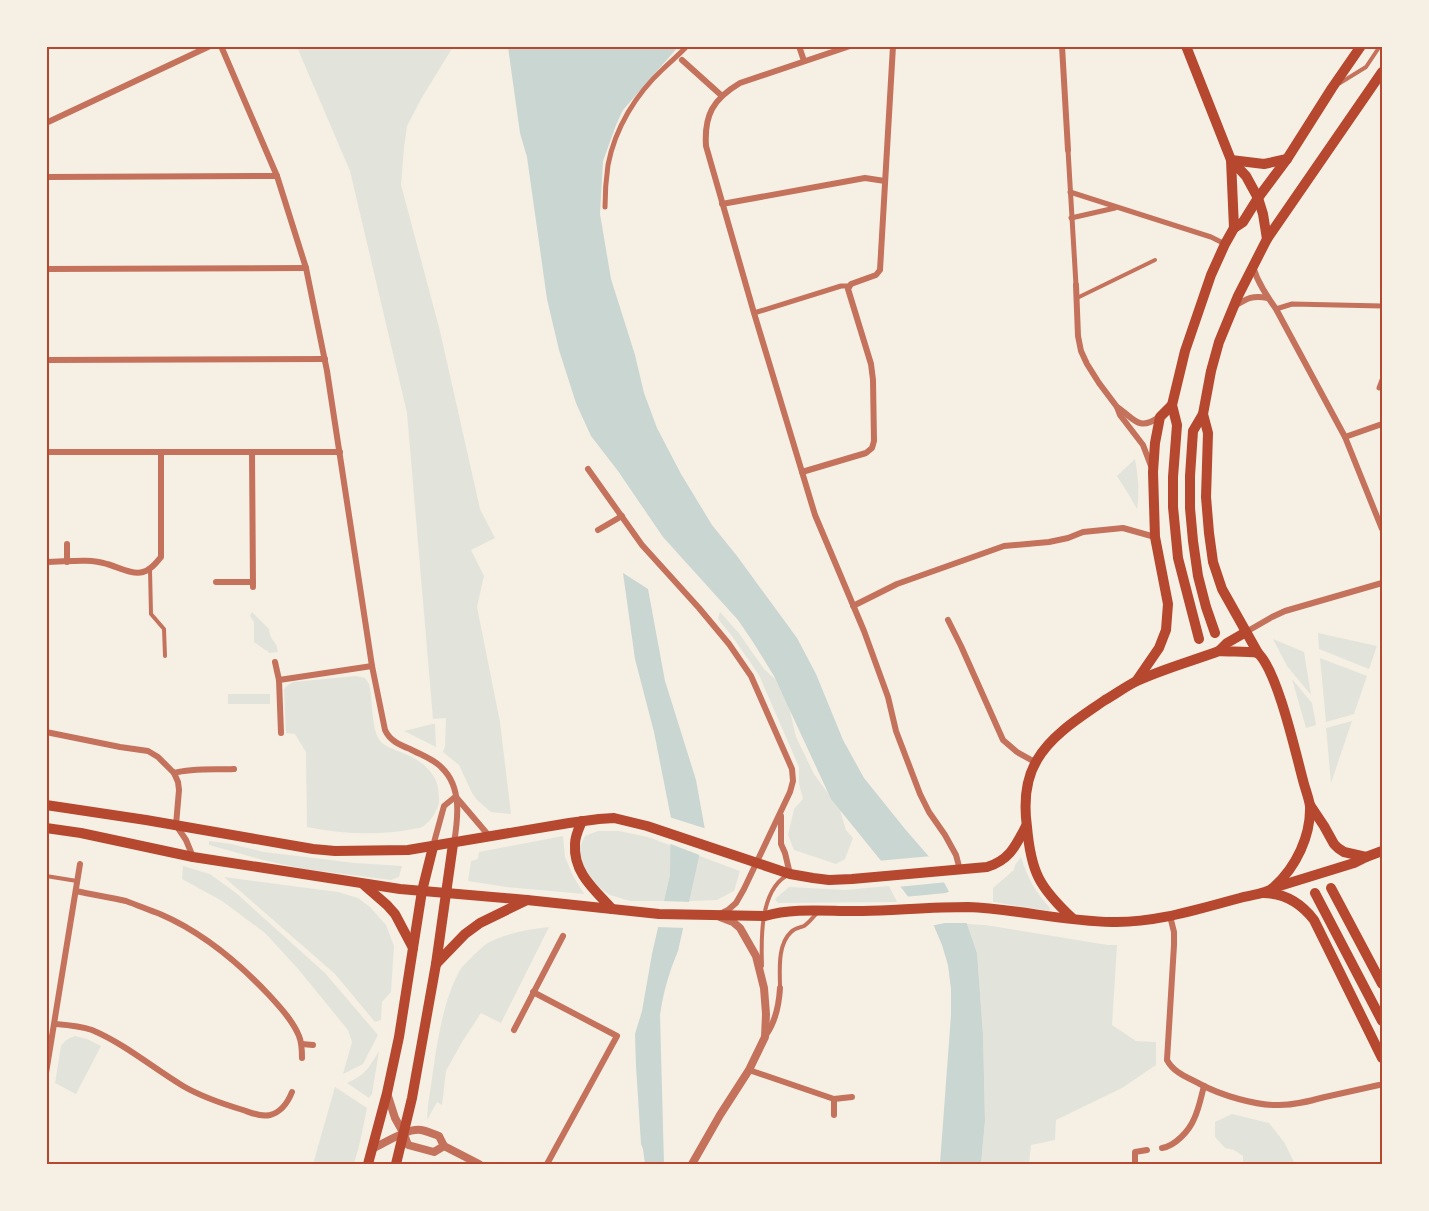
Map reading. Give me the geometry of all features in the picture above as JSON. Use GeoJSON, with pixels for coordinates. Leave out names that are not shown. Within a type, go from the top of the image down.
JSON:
{"type":"FeatureCollection","features":[{"type":"Feature","properties":{"kind":"main road"},"geometry":{"type":"LineString","coordinates":[[1186,46],[1232,160],[1246,176],[1258,198],[1267,239]]}},
{"type":"Feature","properties":{"kind":"main road"},"geometry":{"type":"LineString","coordinates":[[1199,639],[1178,558],[1173,477],[1177,425],[1172,405],[1190,334],[1225,244],[1234,228],[1243,222],[1287,159],[1360,46]]}},
{"type":"Feature","properties":{"kind":"main road"},"geometry":{"type":"LineString","coordinates":[[1215,633],[1198,576],[1190,508],[1190,476],[1193,431],[1203,414],[1219,342],[1232,308],[1267,239],[1383,72]]}},
{"type":"Feature","properties":{"kind":"main road"},"geometry":{"type":"LineString","coordinates":[[1232,160],[1264,164],[1287,159]]}},
{"type":"Feature","properties":{"kind":"main road"},"geometry":{"type":"LineString","coordinates":[[1232,160],[1234,228]]}},
{"type":"Feature","properties":{"kind":"main road"},"geometry":{"type":"LineString","coordinates":[[1137,681],[1159,648],[1166,630],[1168,604],[1155,537],[1153,472],[1160,417],[1172,405]]}},
{"type":"Feature","properties":{"kind":"main road"},"geometry":{"type":"LineString","coordinates":[[1203,414],[1208,433],[1206,497],[1209,533],[1213,562],[1222,589],[1268,667],[1310,805],[1338,848],[1344,852],[1366,857]]}},
{"type":"Feature","properties":{"kind":"main road"},"geometry":{"type":"LineString","coordinates":[[1072,918],[1042,886],[1032,861],[1026,826],[1026,799],[1035,762],[1063,730],[1109,698],[1137,681],[1219,651],[1227,643],[1246,632]]}},
{"type":"Feature","properties":{"kind":"main road"},"geometry":{"type":"LineString","coordinates":[[1219,651],[1258,653]]}},
{"type":"Feature","properties":{"kind":"main road"},"geometry":{"type":"LineString","coordinates":[[1273,888],[1302,849],[1310,805]]}},
{"type":"Feature","properties":{"kind":"main road"},"geometry":{"type":"LineString","coordinates":[[46,806],[335,851],[408,850],[582,821],[614,818],[631,821],[790,874],[829,880],[987,867],[1003,861],[1014,849],[1026,826]]}},
{"type":"Feature","properties":{"kind":"main road"},"geometry":{"type":"LineString","coordinates":[[582,821],[574,845],[578,868],[589,885],[612,909]]}},
{"type":"Feature","properties":{"kind":"main road"},"geometry":{"type":"LineString","coordinates":[[46,828],[81,833],[193,857],[364,885],[658,914],[765,916],[780,911],[967,908],[1113,922],[1170,916],[1259,893],[1354,863],[1383,851]]}},
{"type":"Feature","properties":{"kind":"main road"},"geometry":{"type":"LineString","coordinates":[[396,1164],[412,1098],[436,964],[453,844]]}},
{"type":"Feature","properties":{"kind":"main road"},"geometry":{"type":"LineString","coordinates":[[368,1164],[399,1038],[422,891],[433,847]]}},
{"type":"Feature","properties":{"kind":"main road"},"geometry":{"type":"LineString","coordinates":[[364,885],[395,914],[413,948]]}},
{"type":"Feature","properties":{"kind":"main road"},"geometry":{"type":"LineString","coordinates":[[1331,888],[1383,984]]}},
{"type":"Feature","properties":{"kind":"main road"},"geometry":{"type":"LineString","coordinates":[[1259,893],[1276,894],[1300,904],[1314,920],[1383,1058]]}},
{"type":"Feature","properties":{"kind":"main road"},"geometry":{"type":"LineString","coordinates":[[1315,893],[1383,1022]]}},
{"type":"Feature","properties":{"kind":"main road"},"geometry":{"type":"LineString","coordinates":[[436,964],[465,934],[527,900]]}},
{"type":"Feature","properties":{"kind":"street"},"geometry":{"type":"LineString","coordinates":[[46,123],[210,46]]}},
{"type":"Feature","properties":{"kind":"street"},"geometry":{"type":"LineString","coordinates":[[221,46],[278,176],[306,267],[325,359],[372,666],[385,730],[395,742],[443,768],[452,783],[458,813],[453,844]]}},
{"type":"Feature","properties":{"kind":"street"},"geometry":{"type":"LineString","coordinates":[[604,207],[608,163],[627,113],[663,69],[687,46]]}},
{"type":"Feature","properties":{"kind":"street"},"geometry":{"type":"LineString","coordinates":[[799,46],[804,61]]}},
{"type":"Feature","properties":{"kind":"street"},"geometry":{"type":"LineString","coordinates":[[850,46],[740,83],[729,90],[710,113],[706,123],[706,146],[753,313],[815,515],[864,630],[888,697],[896,731],[920,794],[956,855],[960,870]]}},
{"type":"Feature","properties":{"kind":"street"},"geometry":{"type":"LineString","coordinates":[[849,289],[853,283],[879,273],[881,267],[893,46]]}},
{"type":"Feature","properties":{"kind":"street"},"geometry":{"type":"LineString","coordinates":[[1062,46],[1078,336],[1081,351],[1093,374],[1117,407],[1143,425],[1160,417]]}},
{"type":"Feature","properties":{"kind":"street"},"geometry":{"type":"LineString","coordinates":[[682,60],[722,96]]}},
{"type":"Feature","properties":{"kind":"street"},"geometry":{"type":"LineString","coordinates":[[46,177],[278,176]]}},
{"type":"Feature","properties":{"kind":"street"},"geometry":{"type":"LineString","coordinates":[[722,204],[865,178],[885,182]]}},
{"type":"Feature","properties":{"kind":"street"},"geometry":{"type":"LineString","coordinates":[[1070,192],[1211,237],[1225,244]]}},
{"type":"Feature","properties":{"kind":"street"},"geometry":{"type":"LineString","coordinates":[[1071,218],[1117,207]]}},
{"type":"Feature","properties":{"kind":"street"},"geometry":{"type":"LineString","coordinates":[[46,269],[306,267]]}},
{"type":"Feature","properties":{"kind":"street"},"geometry":{"type":"LineString","coordinates":[[1253,267],[1257,280],[1276,309],[1346,437],[1383,529]]}},
{"type":"Feature","properties":{"kind":"street"},"geometry":{"type":"LineString","coordinates":[[753,313],[841,286],[849,289]]}},
{"type":"Feature","properties":{"kind":"street"},"geometry":{"type":"LineString","coordinates":[[802,472],[866,453],[872,448],[874,441],[871,364],[849,289]]}},
{"type":"Feature","properties":{"kind":"street"},"geometry":{"type":"LineString","coordinates":[[1232,308],[1247,298],[1268,298]]}},
{"type":"Feature","properties":{"kind":"street"},"geometry":{"type":"LineString","coordinates":[[1276,309],[1292,304],[1383,306]]}},
{"type":"Feature","properties":{"kind":"street"},"geometry":{"type":"LineString","coordinates":[[46,360],[325,359]]}},
{"type":"Feature","properties":{"kind":"street"},"geometry":{"type":"LineString","coordinates":[[1379,388],[1383,380]]}},
{"type":"Feature","properties":{"kind":"street"},"geometry":{"type":"LineString","coordinates":[[1117,407],[1119,415],[1143,445],[1153,472]]}},
{"type":"Feature","properties":{"kind":"street"},"geometry":{"type":"LineString","coordinates":[[1346,437],[1383,424]]}},
{"type":"Feature","properties":{"kind":"street"},"geometry":{"type":"LineString","coordinates":[[46,452],[340,452]]}},
{"type":"Feature","properties":{"kind":"street"},"geometry":{"type":"LineString","coordinates":[[46,562],[106,563],[137,572],[144,572],[155,564],[161,556],[161,452]]}},
{"type":"Feature","properties":{"kind":"street"},"geometry":{"type":"LineString","coordinates":[[216,582],[253,584],[252,453]]}},
{"type":"Feature","properties":{"kind":"street"},"geometry":{"type":"LineString","coordinates":[[588,469],[642,545],[729,644],[751,676],[792,769],[792,786],[781,813],[736,903],[728,910],[713,915]]}},
{"type":"Feature","properties":{"kind":"street"},"geometry":{"type":"LineString","coordinates":[[598,530],[622,516]]}},
{"type":"Feature","properties":{"kind":"street"},"geometry":{"type":"LineString","coordinates":[[853,606],[897,584],[1004,546],[1049,542],[1083,532],[1123,528],[1155,537]]}},
{"type":"Feature","properties":{"kind":"street"},"geometry":{"type":"LineString","coordinates":[[67,544],[67,562]]}},
{"type":"Feature","properties":{"kind":"street"},"geometry":{"type":"LineString","coordinates":[[1246,632],[1285,611],[1383,583]]}},
{"type":"Feature","properties":{"kind":"street"},"geometry":{"type":"LineString","coordinates":[[948,620],[1003,740],[1017,752],[1035,762]]}},
{"type":"Feature","properties":{"kind":"street"},"geometry":{"type":"LineString","coordinates":[[275,662],[279,680],[281,734]]}},
{"type":"Feature","properties":{"kind":"street"},"geometry":{"type":"LineString","coordinates":[[279,680],[372,666]]}},
{"type":"Feature","properties":{"kind":"street"},"geometry":{"type":"LineString","coordinates":[[46,732],[148,751],[158,757],[174,773],[178,782],[176,825],[193,857]]}},
{"type":"Feature","properties":{"kind":"street"},"geometry":{"type":"LineString","coordinates":[[174,773],[183,770],[234,769]]}},
{"type":"Feature","properties":{"kind":"street"},"geometry":{"type":"LineString","coordinates":[[455,797],[490,837]]}},
{"type":"Feature","properties":{"kind":"street"},"geometry":{"type":"LineString","coordinates":[[433,847],[444,806],[455,797]]}},
{"type":"Feature","properties":{"kind":"street"},"geometry":{"type":"LineString","coordinates":[[781,813],[780,844],[785,853],[790,874]]}},
{"type":"Feature","properties":{"kind":"street"},"geometry":{"type":"LineString","coordinates":[[46,1073],[80,864]]}},
{"type":"Feature","properties":{"kind":"street"},"geometry":{"type":"LineString","coordinates":[[76,891],[126,902],[153,912],[185,927],[232,959],[279,1006],[299,1035],[302,1044],[302,1058]]}},
{"type":"Feature","properties":{"kind":"street"},"geometry":{"type":"LineString","coordinates":[[713,915],[733,922],[740,928],[756,956],[763,982],[766,1014],[765,1037]]}},
{"type":"Feature","properties":{"kind":"street"},"geometry":{"type":"LineString","coordinates":[[1170,916],[1174,945],[1167,1060],[1176,1071],[1204,1086],[1244,1100],[1278,1105],[1299,1103],[1379,1084]]}},
{"type":"Feature","properties":{"kind":"street"},"geometry":{"type":"LineString","coordinates":[[513,1030],[563,936]]}},
{"type":"Feature","properties":{"kind":"street"},"geometry":{"type":"LineString","coordinates":[[692,1164],[749,1070],[775,1018],[780,988]]}},
{"type":"Feature","properties":{"kind":"street"},"geometry":{"type":"LineString","coordinates":[[533,992],[617,1036],[548,1164]]}},
{"type":"Feature","properties":{"kind":"street"},"geometry":{"type":"LineString","coordinates":[[55,1024],[90,1030],[138,1056],[206,1098],[245,1111],[271,1115],[288,1102],[292,1092]]}},
{"type":"Feature","properties":{"kind":"street"},"geometry":{"type":"LineString","coordinates":[[302,1044],[313,1045]]}},
{"type":"Feature","properties":{"kind":"street"},"geometry":{"type":"LineString","coordinates":[[749,1070],[834,1099],[852,1098]]}},
{"type":"Feature","properties":{"kind":"street"},"geometry":{"type":"LineString","coordinates":[[1162,1148],[1173,1144],[1187,1130],[1194,1119],[1204,1086]]}},
{"type":"Feature","properties":{"kind":"street"},"geometry":{"type":"LineString","coordinates":[[387,1093],[395,1118],[408,1145],[434,1152],[444,1146]]}},
{"type":"Feature","properties":{"kind":"street"},"geometry":{"type":"LineString","coordinates":[[834,1099],[834,1115]]}},
{"type":"Feature","properties":{"kind":"street"},"geometry":{"type":"LineString","coordinates":[[372,1149],[390,1138],[418,1129],[439,1136],[444,1146],[479,1164]]}},
{"type":"Feature","properties":{"kind":"street"},"geometry":{"type":"LineString","coordinates":[[1135,1164],[1135,1152],[1147,1150]]}},
{"type":"Feature","properties":{"kind":"lane"},"geometry":{"type":"LineString","coordinates":[[1332,88],[1366,67],[1380,46]]}},
{"type":"Feature","properties":{"kind":"lane"},"geometry":{"type":"LineString","coordinates":[[1076,299],[1155,260]]}},
{"type":"Feature","properties":{"kind":"lane"},"geometry":{"type":"LineString","coordinates":[[150,568],[151,614],[164,629],[165,656]]}},
{"type":"Feature","properties":{"kind":"lane"},"geometry":{"type":"LineString","coordinates":[[763,982],[761,942],[767,903],[773,888],[790,874]]}},
{"type":"Feature","properties":{"kind":"lane"},"geometry":{"type":"LineString","coordinates":[[46,876],[77,881]]}},
{"type":"Feature","properties":{"kind":"lane"},"geometry":{"type":"LineString","coordinates":[[780,988],[782,951],[785,940],[796,928],[805,925],[819,911]]}},
{"type":"Feature","properties":{"kind":"shaded area"},"geometry":{"type":"Polygon","coordinates":[[[297,47],[453,47],[407,126],[401,185],[440,331],[480,509],[495,538],[471,550],[484,576],[477,607],[500,722],[511,814],[491,812],[477,800],[459,765],[443,752],[446,718],[433,719],[407,413],[350,171],[297,47]]]}},
{"type":"Feature","properties":{"kind":"shaded area"},"geometry":{"type":"Polygon","coordinates":[[[508,47],[678,47],[623,110],[603,161],[600,214],[611,279],[635,355],[644,393],[657,428],[681,474],[712,525],[797,638],[816,674],[843,740],[864,778],[931,859],[967,924],[977,953],[983,1034],[985,1121],[981,1164],[940,1164],[951,989],[948,965],[934,926],[831,799],[774,676],[753,642],[738,620],[663,537],[591,436],[576,403],[559,350],[547,299],[527,157],[520,133],[508,47]]]}},
{"type":"Feature","properties":{"kind":"shaded area"},"geometry":{"type":"Polygon","coordinates":[[[1135,459],[1138,484],[1137,509],[1117,476],[1135,459]]]}},
{"type":"Feature","properties":{"kind":"shaded area"},"geometry":{"type":"Polygon","coordinates":[[[623,573],[648,589],[665,681],[696,780],[705,830],[678,951],[667,983],[660,1015],[664,1164],[645,1164],[641,1144],[635,1034],[642,1011],[670,875],[671,818],[654,732],[635,659],[623,573]]]}},
{"type":"Feature","properties":{"kind":"shaded area"},"geometry":{"type":"Polygon","coordinates":[[[252,612],[269,629],[278,652],[269,653],[254,642],[254,622],[250,616],[252,612]]]}},
{"type":"Feature","properties":{"kind":"shaded area"},"geometry":{"type":"Polygon","coordinates":[[[720,612],[738,632],[764,669],[775,679],[789,707],[796,737],[814,774],[840,810],[846,830],[853,838],[845,859],[836,864],[794,850],[788,835],[794,809],[803,799],[799,784],[799,767],[759,675],[718,619],[720,612]]]}},
{"type":"Feature","properties":{"kind":"shaded area"},"geometry":{"type":"Polygon","coordinates":[[[1318,633],[1377,646],[1369,669],[1319,649],[1318,633]]]}},
{"type":"Feature","properties":{"kind":"shaded area"},"geometry":{"type":"Polygon","coordinates":[[[1273,639],[1304,652],[1311,695],[1287,666],[1273,639]]]}},
{"type":"Feature","properties":{"kind":"shaded area"},"geometry":{"type":"Polygon","coordinates":[[[1320,658],[1367,676],[1354,714],[1326,722],[1320,658]]]}},
{"type":"Feature","properties":{"kind":"shaded area"},"geometry":{"type":"Polygon","coordinates":[[[356,676],[365,678],[369,684],[376,734],[381,741],[421,763],[436,780],[439,800],[436,811],[421,828],[387,833],[360,833],[307,827],[306,752],[295,734],[286,733],[284,689],[293,682],[356,676]]]}},
{"type":"Feature","properties":{"kind":"shaded area"},"geometry":{"type":"Polygon","coordinates":[[[1292,679],[1312,703],[1316,725],[1306,728],[1292,679]]]}},
{"type":"Feature","properties":{"kind":"shaded area"},"geometry":{"type":"Polygon","coordinates":[[[228,694],[270,694],[270,704],[228,704],[228,694]]]}},
{"type":"Feature","properties":{"kind":"shaded area"},"geometry":{"type":"Polygon","coordinates":[[[1352,721],[1331,783],[1326,728],[1352,721]]]}},
{"type":"Feature","properties":{"kind":"shaded area"},"geometry":{"type":"Polygon","coordinates":[[[435,724],[436,747],[404,731],[435,724]]]}},
{"type":"Feature","properties":{"kind":"shaded area"},"geometry":{"type":"Polygon","coordinates":[[[598,831],[619,831],[648,837],[740,871],[734,891],[717,900],[691,901],[630,901],[610,895],[594,884],[585,871],[579,849],[585,836],[598,831]]]}},
{"type":"Feature","properties":{"kind":"shaded area"},"geometry":{"type":"Polygon","coordinates":[[[563,836],[565,857],[584,894],[468,881],[471,861],[478,859],[479,852],[563,836]]]}},
{"type":"Feature","properties":{"kind":"shaded area"},"geometry":{"type":"Polygon","coordinates":[[[209,841],[264,852],[402,866],[399,877],[391,880],[304,869],[209,845],[209,841]]]}},
{"type":"Feature","properties":{"kind":"shaded area"},"geometry":{"type":"Polygon","coordinates":[[[1021,857],[1029,878],[1050,908],[1049,911],[993,902],[993,888],[1014,870],[1021,857]]]}},
{"type":"Feature","properties":{"kind":"shaded area"},"geometry":{"type":"Polygon","coordinates":[[[183,866],[210,874],[236,893],[325,973],[378,1035],[363,1064],[343,1074],[352,1042],[348,1030],[265,933],[222,901],[182,879],[183,866]]]}},
{"type":"Feature","properties":{"kind":"shaded area"},"geometry":{"type":"Polygon","coordinates":[[[224,877],[338,892],[358,898],[370,907],[386,925],[394,946],[391,992],[382,1002],[381,1020],[375,1022],[335,974],[224,877]]]}},
{"type":"Feature","properties":{"kind":"shaded area"},"geometry":{"type":"Polygon","coordinates":[[[889,886],[897,902],[778,903],[775,899],[789,887],[845,890],[889,886]]]}},
{"type":"Feature","properties":{"kind":"shaded area"},"geometry":{"type":"Polygon","coordinates":[[[967,924],[1117,945],[1112,1025],[1136,1041],[1156,1042],[1156,1065],[1122,1088],[1056,1120],[1055,1140],[1031,1145],[1029,1164],[981,1164],[985,1121],[983,1034],[977,953],[967,924]]]}},
{"type":"Feature","properties":{"kind":"shaded area"},"geometry":{"type":"Polygon","coordinates":[[[549,927],[501,1023],[481,1013],[462,1042],[446,1071],[442,1105],[437,1102],[427,1120],[442,1018],[460,970],[480,949],[493,940],[549,927]]]}},
{"type":"Feature","properties":{"kind":"shaded area"},"geometry":{"type":"Polygon","coordinates":[[[75,1036],[101,1046],[76,1094],[55,1083],[61,1046],[75,1036]]]}},
{"type":"Feature","properties":{"kind":"shaded area"},"geometry":{"type":"Polygon","coordinates":[[[379,1051],[372,1094],[369,1098],[347,1083],[366,1070],[379,1051]]]}},
{"type":"Feature","properties":{"kind":"shaded area"},"geometry":{"type":"Polygon","coordinates":[[[335,1087],[367,1108],[354,1164],[313,1164],[335,1087]]]}},
{"type":"Feature","properties":{"kind":"shaded area"},"geometry":{"type":"Polygon","coordinates":[[[1232,1114],[1269,1123],[1284,1142],[1295,1164],[1243,1164],[1243,1156],[1234,1150],[1225,1148],[1215,1137],[1215,1122],[1232,1114]]]}},
{"type":"Feature","properties":{"kind":"pier"},"geometry":{"type":"Polygon","coordinates":[[[669,817],[707,829],[702,856],[668,843],[669,817]]]}},
{"type":"Feature","properties":{"kind":"pier"},"geometry":{"type":"Polygon","coordinates":[[[932,856],[948,882],[897,887],[877,861],[932,856]]]}},
{"type":"Feature","properties":{"kind":"pier"},"geometry":{"type":"Polygon","coordinates":[[[952,890],[969,923],[945,923],[930,926],[904,897],[946,893],[952,890]]]}},
{"type":"Feature","properties":{"kind":"pier"},"geometry":{"type":"Polygon","coordinates":[[[662,901],[692,902],[686,928],[656,927],[662,901]]]}}]}
